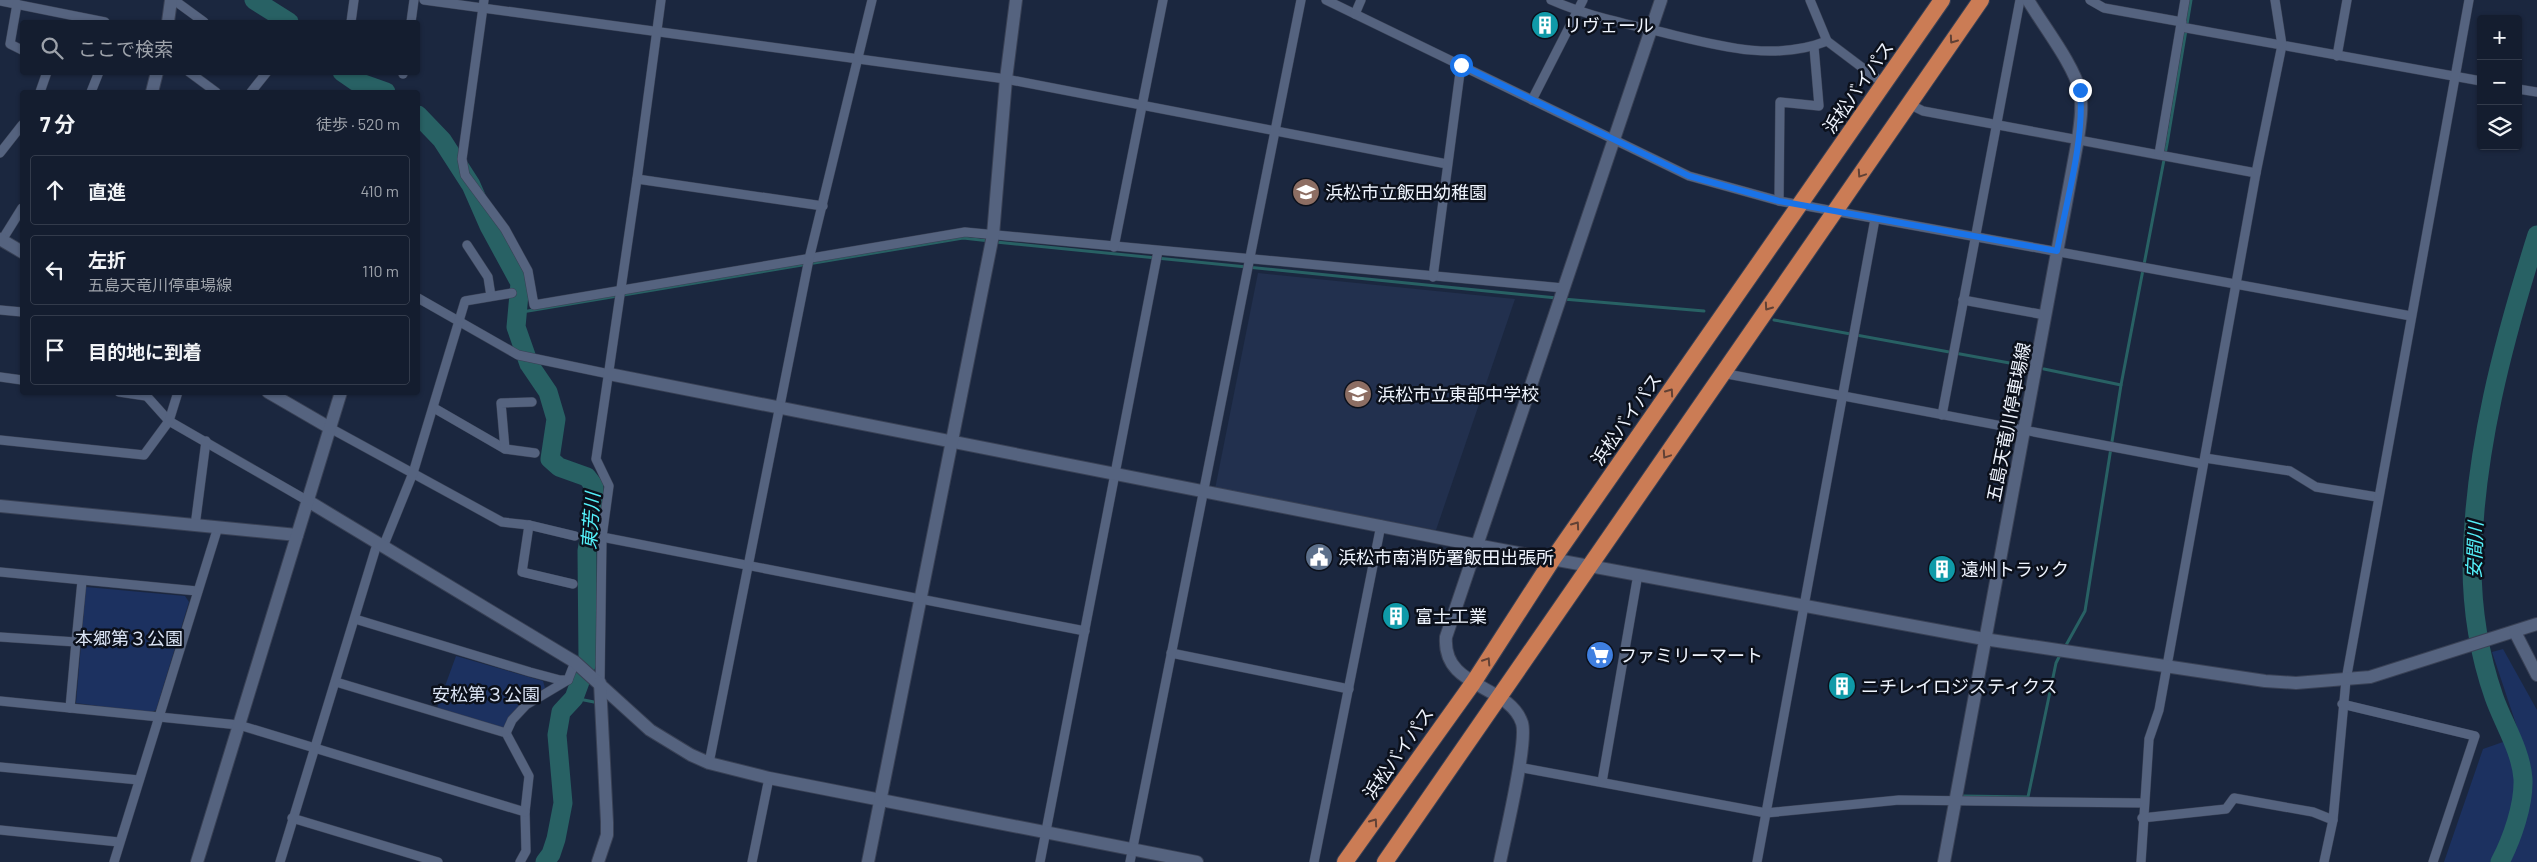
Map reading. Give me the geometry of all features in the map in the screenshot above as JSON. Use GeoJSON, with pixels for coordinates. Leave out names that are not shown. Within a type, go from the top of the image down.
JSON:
{"type":"FeatureCollection","features":[{"type":"Feature","properties":{"kind":"highway"},"geometry":{"type":"LineString","coordinates":[[1385,862],[1981,0]]}},
{"type":"Feature","properties":{"kind":"highway","name":"浜松バイパス"},"geometry":{"type":"LineString","coordinates":[[1345,862],[1473,683],[1553,559],[1884,84],[1938,2]]}},
{"type":"Feature","properties":{"kind":"street"},"geometry":{"type":"LineString","coordinates":[[168,20],[170,0]]}},
{"type":"Feature","properties":{"kind":"street"},"geometry":{"type":"LineString","coordinates":[[174,0],[201,20]]}},
{"type":"Feature","properties":{"kind":"street"},"geometry":{"type":"LineString","coordinates":[[351,20],[354,0]]}},
{"type":"Feature","properties":{"kind":"street"},"geometry":{"type":"LineString","coordinates":[[411,20],[414,0]]}},
{"type":"Feature","properties":{"kind":"street"},"geometry":{"type":"LineString","coordinates":[[424,0],[483,4],[656,32],[1006,79],[1447,164]]}},
{"type":"Feature","properties":{"kind":"street"},"geometry":{"type":"LineString","coordinates":[[598,862],[606,835],[607,822],[596,680],[602,537],[609,486],[596,459],[661,0]]}},
{"type":"Feature","properties":{"kind":"street"},"geometry":{"type":"LineString","coordinates":[[709,763],[809,259],[872,0]]}},
{"type":"Feature","properties":{"kind":"street"},"geometry":{"type":"LineString","coordinates":[[868,862],[992,235],[1006,79],[1016,0]]}},
{"type":"Feature","properties":{"kind":"street"},"geometry":{"type":"LineString","coordinates":[[1114,246],[1163,0]]}},
{"type":"Feature","properties":{"kind":"street"},"geometry":{"type":"LineString","coordinates":[[1131,856],[1248,259],[1301,0]]}},
{"type":"Feature","properties":{"kind":"street"},"geometry":{"type":"LineString","coordinates":[[1326,0],[1689,176],[1779,201],[2411,316]]}},
{"type":"Feature","properties":{"kind":"street"},"geometry":{"type":"LineString","coordinates":[[1355,14],[1361,0]]}},
{"type":"Feature","properties":{"kind":"street"},"geometry":{"type":"LineString","coordinates":[[1551,0],[1578,12],[1732,49],[1774,51],[1814,47],[1827,41]]}},
{"type":"Feature","properties":{"kind":"street"},"geometry":{"type":"LineString","coordinates":[[1532,100],[1584,0]]}},
{"type":"Feature","properties":{"kind":"street"},"geometry":{"type":"LineString","coordinates":[[1500,862],[1518,767],[1523,726],[1518,714],[1498,697],[1473,683],[1454,667],[1445,649],[1449,624],[1661,0]]}},
{"type":"Feature","properties":{"kind":"street"},"geometry":{"type":"LineString","coordinates":[[1810,0],[1827,41],[1884,84]]}},
{"type":"Feature","properties":{"kind":"street"},"geometry":{"type":"LineString","coordinates":[[1942,415],[2020,0]]}},
{"type":"Feature","properties":{"kind":"street","name":"五島天竜川停車場線"},"geometry":{"type":"LineString","coordinates":[[1944,862],[2078,139],[2082,107],[2080,90],[2068,64],[2028,0]]}},
{"type":"Feature","properties":{"kind":"street"},"geometry":{"type":"LineString","coordinates":[[2090,0],[2104,8],[2282,45],[2477,80]]}},
{"type":"Feature","properties":{"kind":"street"},"geometry":{"type":"LineString","coordinates":[[2159,154],[2185,0]]}},
{"type":"Feature","properties":{"kind":"street"},"geometry":{"type":"LineString","coordinates":[[2141,862],[2142,818],[2149,739],[2159,710],[2165,666],[2256,172],[2282,45],[2275,0]]}},
{"type":"Feature","properties":{"kind":"street"},"geometry":{"type":"LineString","coordinates":[[2337,56],[2346,0]]}},
{"type":"Feature","properties":{"kind":"street"},"geometry":{"type":"LineString","coordinates":[[2324,862],[2333,820],[2342,704],[2346,680],[2377,497],[2469,0]]}},
{"type":"Feature","properties":{"kind":"street"},"geometry":{"type":"LineString","coordinates":[[0,1],[95,20]]}},
{"type":"Feature","properties":{"kind":"street"},"geometry":{"type":"LineString","coordinates":[[17,4],[10,44],[20,49]]}},
{"type":"Feature","properties":{"kind":"street"},"geometry":{"type":"LineString","coordinates":[[483,4],[462,159],[465,175],[517,250],[528,271],[534,306],[965,232],[1563,288]]}},
{"type":"Feature","properties":{"kind":"street"},"geometry":{"type":"LineString","coordinates":[[1779,201],[1780,102],[1819,106],[1814,47]]}},
{"type":"Feature","properties":{"kind":"street"},"geometry":{"type":"LineString","coordinates":[[1432,276],[1461,65]]}},
{"type":"Feature","properties":{"kind":"street"},"geometry":{"type":"LineString","coordinates":[[41,90],[46,75]]}},
{"type":"Feature","properties":{"kind":"street"},"geometry":{"type":"LineString","coordinates":[[92,90],[97,75]]}},
{"type":"Feature","properties":{"kind":"street"},"geometry":{"type":"LineString","coordinates":[[152,90],[156,75]]}},
{"type":"Feature","properties":{"kind":"street"},"geometry":{"type":"LineString","coordinates":[[193,75],[213,90]]}},
{"type":"Feature","properties":{"kind":"street"},"geometry":{"type":"LineString","coordinates":[[253,90],[265,75]]}},
{"type":"Feature","properties":{"kind":"street"},"geometry":{"type":"LineString","coordinates":[[2522,90],[2537,92]]}},
{"type":"Feature","properties":{"kind":"street"},"geometry":{"type":"LineString","coordinates":[[1909,104],[1923,111],[2256,172]]}},
{"type":"Feature","properties":{"kind":"street"},"geometry":{"type":"LineString","coordinates":[[0,153],[20,127]]}},
{"type":"Feature","properties":{"kind":"street"},"geometry":{"type":"LineString","coordinates":[[637,179],[823,206]]}},
{"type":"Feature","properties":{"kind":"street"},"geometry":{"type":"LineString","coordinates":[[20,211],[1,239],[20,251]]}},
{"type":"Feature","properties":{"kind":"street"},"geometry":{"type":"LineString","coordinates":[[1757,862],[1875,218]]}},
{"type":"Feature","properties":{"kind":"street"},"geometry":{"type":"LineString","coordinates":[[467,245],[488,278],[491,296]]}},
{"type":"Feature","properties":{"kind":"street"},"geometry":{"type":"LineString","coordinates":[[1040,862],[1158,251]]}},
{"type":"Feature","properties":{"kind":"street"},"geometry":{"type":"LineString","coordinates":[[280,862],[292,818],[316,749],[355,620],[380,545],[413,472],[465,301],[512,293]]}},
{"type":"Feature","properties":{"kind":"street"},"geometry":{"type":"LineString","coordinates":[[420,299],[518,355],[546,362],[1553,559],[1984,639],[2296,683],[2370,677],[2537,624]]}},
{"type":"Feature","properties":{"kind":"street"},"geometry":{"type":"LineString","coordinates":[[1963,300],[2045,315]]}},
{"type":"Feature","properties":{"kind":"street"},"geometry":{"type":"LineString","coordinates":[[0,310],[20,312]]}},
{"type":"Feature","properties":{"kind":"street"},"geometry":{"type":"LineString","coordinates":[[1722,373],[2024,432],[2204,461],[2290,471],[2316,487],[2377,497]]}},
{"type":"Feature","properties":{"kind":"street"},"geometry":{"type":"LineString","coordinates":[[0,377],[20,380]]}},
{"type":"Feature","properties":{"kind":"street"},"geometry":{"type":"LineString","coordinates":[[146,395],[169,421],[308,501],[577,664],[650,730],[691,755],[709,763],[769,778],[1047,832],[1131,856],[1197,862]]}},
{"type":"Feature","properties":{"kind":"street"},"geometry":{"type":"LineString","coordinates":[[0,440],[144,455],[169,421],[177,395]]}},
{"type":"Feature","properties":{"kind":"street"},"geometry":{"type":"LineString","coordinates":[[273,395],[502,522],[529,525],[575,536]]}},
{"type":"Feature","properties":{"kind":"street"},"geometry":{"type":"LineString","coordinates":[[197,862],[340,395]]}},
{"type":"Feature","properties":{"kind":"street"},"geometry":{"type":"LineString","coordinates":[[506,449],[501,403],[532,402]]}},
{"type":"Feature","properties":{"kind":"street"},"geometry":{"type":"LineString","coordinates":[[434,408],[506,449],[535,453]]}},
{"type":"Feature","properties":{"kind":"street"},"geometry":{"type":"LineString","coordinates":[[195,526],[206,441]]}},
{"type":"Feature","properties":{"kind":"street"},"geometry":{"type":"LineString","coordinates":[[0,506],[297,535]]}},
{"type":"Feature","properties":{"kind":"street"},"geometry":{"type":"LineString","coordinates":[[529,525],[522,572],[573,584]]}},
{"type":"Feature","properties":{"kind":"street"},"geometry":{"type":"LineString","coordinates":[[1314,862],[1381,525]]}},
{"type":"Feature","properties":{"kind":"street"},"geometry":{"type":"LineString","coordinates":[[114,862],[218,527]]}},
{"type":"Feature","properties":{"kind":"street"},"geometry":{"type":"LineString","coordinates":[[602,537],[1085,631]]}},
{"type":"Feature","properties":{"kind":"street"},"geometry":{"type":"LineString","coordinates":[[0,572],[197,592]]}},
{"type":"Feature","properties":{"kind":"street"},"geometry":{"type":"LineString","coordinates":[[1602,782],[1638,574]]}},
{"type":"Feature","properties":{"kind":"street"},"geometry":{"type":"LineString","coordinates":[[70,708],[82,581]]}},
{"type":"Feature","properties":{"kind":"street"},"geometry":{"type":"LineString","coordinates":[[355,620],[530,672],[560,680],[568,680]]}},
{"type":"Feature","properties":{"kind":"street"},"geometry":{"type":"LineString","coordinates":[[2515,632],[2537,675]]}},
{"type":"Feature","properties":{"kind":"street"},"geometry":{"type":"LineString","coordinates":[[0,637],[76,642]]}},
{"type":"Feature","properties":{"kind":"street"},"geometry":{"type":"LineString","coordinates":[[1171,653],[1349,689]]}},
{"type":"Feature","properties":{"kind":"street"},"geometry":{"type":"LineString","coordinates":[[506,733],[512,720],[526,705],[568,680],[577,664]]}},
{"type":"Feature","properties":{"kind":"street"},"geometry":{"type":"LineString","coordinates":[[336,682],[506,733],[529,776],[525,812],[526,851],[520,862]]}},
{"type":"Feature","properties":{"kind":"street"},"geometry":{"type":"LineString","coordinates":[[0,701],[239,725],[525,812]]}},
{"type":"Feature","properties":{"kind":"street"},"geometry":{"type":"LineString","coordinates":[[2342,704],[2475,736],[2433,862]]}},
{"type":"Feature","properties":{"kind":"street"},"geometry":{"type":"LineString","coordinates":[[0,767],[139,780]]}},
{"type":"Feature","properties":{"kind":"street"},"geometry":{"type":"LineString","coordinates":[[1518,767],[1766,813],[1899,800],[1956,799],[2144,804]]}},
{"type":"Feature","properties":{"kind":"street"},"geometry":{"type":"LineString","coordinates":[[752,862],[769,778]]}},
{"type":"Feature","properties":{"kind":"street"},"geometry":{"type":"LineString","coordinates":[[2142,818],[2226,809],[2234,798],[2313,812],[2333,820]]}},
{"type":"Feature","properties":{"kind":"street"},"geometry":{"type":"LineString","coordinates":[[292,818],[438,862]]}},
{"type":"Feature","properties":{"kind":"street"},"geometry":{"type":"LineString","coordinates":[[0,830],[119,842]]}},
{"type":"Feature","properties":{"kind":"shaded area","name":"浜松市立東部中学校"},"geometry":{"type":"Polygon","coordinates":[[[1258,273],[1515,299],[1436,530],[1215,489],[1258,273]]]}},
{"type":"Feature","properties":{"kind":"green space","name":"本郷第３公園"},"geometry":{"type":"Polygon","coordinates":[[[86,587],[185,596],[189,602],[156,710],[150,713],[76,703],[86,587]]]}},
{"type":"Feature","properties":{"kind":"green space"},"geometry":{"type":"Polygon","coordinates":[[[2503,649],[2537,710],[2537,862],[2444,862],[2483,749],[2520,736],[2492,652],[2503,649]]]}},
{"type":"Feature","properties":{"kind":"green space","name":"安松第３公園"},"geometry":{"type":"Polygon","coordinates":[[[456,656],[543,681],[545,688],[521,705],[503,729],[437,708],[456,656]]]}},
{"type":"Feature","properties":{"kind":"waterway","name":"東芳川"},"geometry":{"type":"LineString","coordinates":[[254,0],[286,20]]}},
{"type":"Feature","properties":{"kind":"waterway"},"geometry":{"type":"LineString","coordinates":[[2065,647],[2085,611],[2121,385],[2167,144],[2191,0]]}},
{"type":"Feature","properties":{"kind":"waterway","name":"東芳川"},"geometry":{"type":"LineString","coordinates":[[346,75],[355,81],[380,90]]}},
{"type":"Feature","properties":{"kind":"waterway","name":"東芳川"},"geometry":{"type":"LineString","coordinates":[[420,117],[442,140],[471,185],[489,226],[520,283],[516,327],[529,364],[548,392],[556,419],[550,459],[559,467],[587,477],[594,486],[595,506],[587,551],[588,660],[574,698],[561,712],[557,735],[563,803],[556,839],[551,854],[545,862]]}},
{"type":"Feature","properties":{"kind":"waterway","name":"安間川"},"geometry":{"type":"LineString","coordinates":[[2500,862],[2516,822],[2522,800],[2523,779],[2519,758],[2494,697],[2480,648],[2472,581],[2474,522],[2484,438],[2502,356],[2537,235]]}},
{"type":"Feature","properties":{"kind":"waterway"},"geometry":{"type":"LineString","coordinates":[[516,313],[963,238],[990,241]]}},
{"type":"Feature","properties":{"kind":"waterway"},"geometry":{"type":"LineString","coordinates":[[996,242],[1557,298]]}},
{"type":"Feature","properties":{"kind":"waterway"},"geometry":{"type":"LineString","coordinates":[[1563,299],[1704,311]]}},
{"type":"Feature","properties":{"kind":"waterway"},"geometry":{"type":"LineString","coordinates":[[1774,320],[2026,366]]}},
{"type":"Feature","properties":{"kind":"waterway"},"geometry":{"type":"LineString","coordinates":[[2044,369],[2121,385]]}},
{"type":"Feature","properties":{"kind":"waterway"},"geometry":{"type":"LineString","coordinates":[[1963,796],[2028,797],[2056,663],[2060,655]]}},
{"type":"Feature","properties":{"kind":"waterway"},"geometry":{"type":"LineString","coordinates":[[574,698],[594,702]]}},
{"type":"Feature","properties":{"kind":"place","name":"リヴェール"},"geometry":{"type":"Point","coordinates":[1545,25]}},
{"type":"Feature","properties":{"kind":"place","name":"浜松市立飯田幼稚園"},"geometry":{"type":"Point","coordinates":[1306,192]}},
{"type":"Feature","properties":{"kind":"place","name":"浜松市立東部中学校"},"geometry":{"type":"Point","coordinates":[1358,394]}},
{"type":"Feature","properties":{"kind":"place","name":"浜松市南消防署飯田出張所"},"geometry":{"type":"Point","coordinates":[1319,557]}},
{"type":"Feature","properties":{"kind":"place","name":"遠州トラック"},"geometry":{"type":"Point","coordinates":[1942,569]}},
{"type":"Feature","properties":{"kind":"place","name":"富士工業"},"geometry":{"type":"Point","coordinates":[1396,616]}},
{"type":"Feature","properties":{"kind":"place","name":"ファミリーマート"},"geometry":{"type":"Point","coordinates":[1600,655]}},
{"type":"Feature","properties":{"kind":"place","name":"ニチレイロジスティクス"},"geometry":{"type":"Point","coordinates":[1842,686]}},
{"type":"Feature","properties":{"kind":"route"},"geometry":{"type":"LineString","coordinates":[[1461,65],[1689,176],[1737,191],[1779,201],[2057,251],[2078,139],[2082,107],[2080,90]]}}]}
